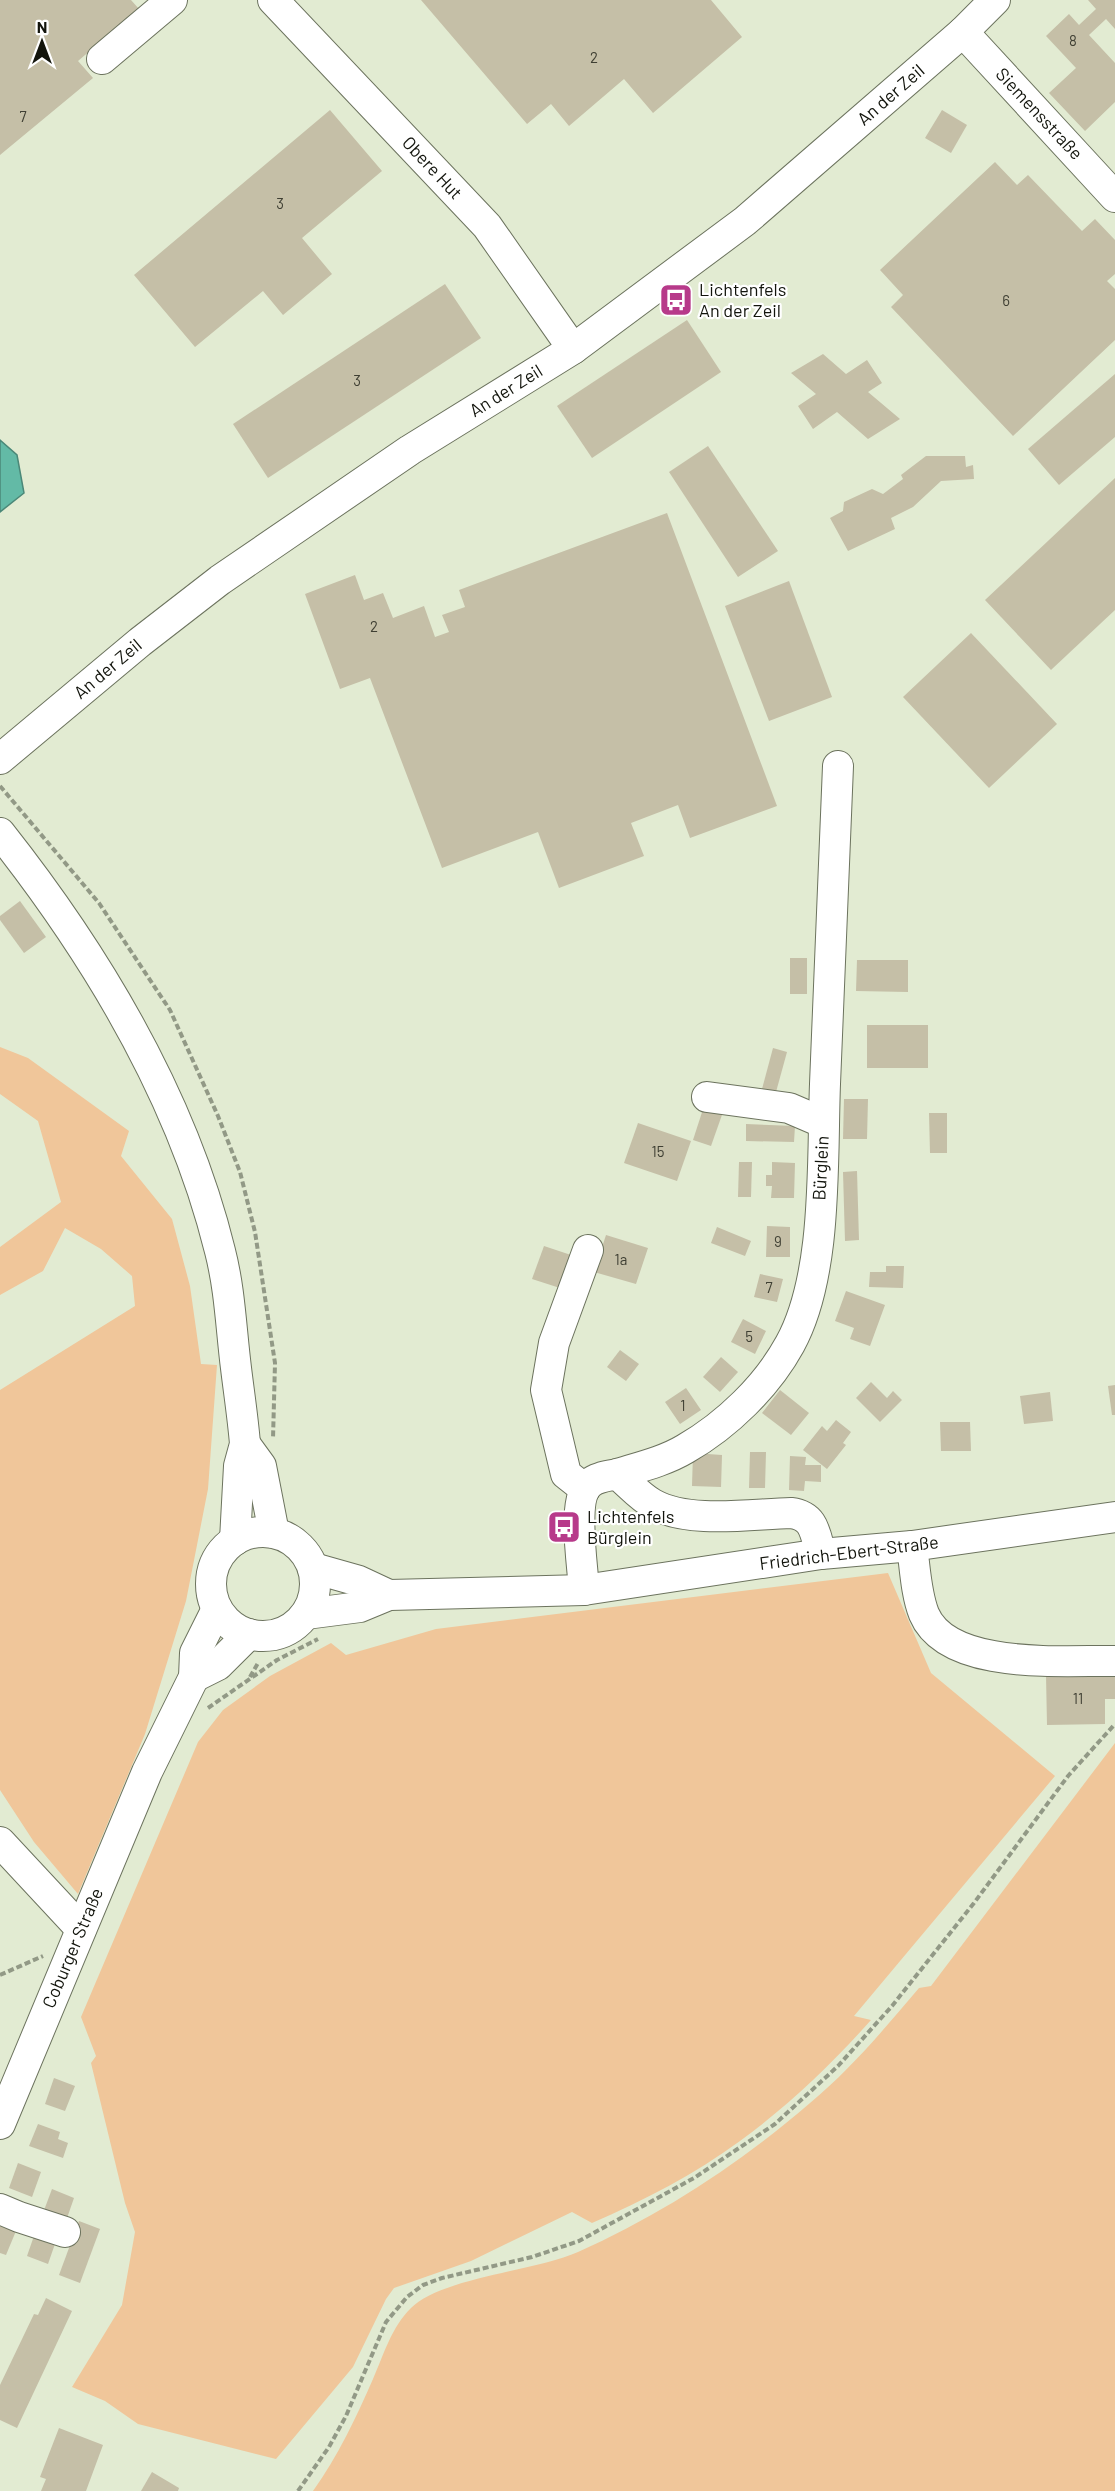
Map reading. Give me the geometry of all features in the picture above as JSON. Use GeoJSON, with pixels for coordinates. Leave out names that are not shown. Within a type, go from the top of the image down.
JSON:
{"type":"FeatureCollection","features":[{"type":"Feature","properties":{"kind":"street"},"geometry":{"type":"LineString","coordinates":[[102,59],[172,0]]}},
{"type":"Feature","properties":{"kind":"street","name":"Obere Hut"},"geometry":{"type":"LineString","coordinates":[[273,0],[488,226],[573,349]]}},
{"type":"Feature","properties":{"kind":"street","name":"An der Zeil"},"geometry":{"type":"LineString","coordinates":[[0,759],[140,642],[220,580],[410,450],[573,349],[746,221],[963,32],[995,0]]}},
{"type":"Feature","properties":{"kind":"street","name":"Siemensstraße"},"geometry":{"type":"LineString","coordinates":[[963,32],[1115,197]]}},
{"type":"Feature","properties":{"kind":"street","name":"Bürglein"},"geometry":{"type":"LineString","coordinates":[[585,1489],[596,1480],[685,1449],[737,1410],[767,1379],[791,1343],[805,1307],[813,1272],[819,1222],[838,766]]}},
{"type":"Feature","properties":{"kind":"street"},"geometry":{"type":"LineString","coordinates":[[0,833],[34,876],[120,1006],[170,1109],[206,1201],[221,1252],[231,1306],[246,1444],[240,1466],[235,1540]]}},
{"type":"Feature","properties":{"kind":"street"},"geometry":{"type":"LineString","coordinates":[[707,1096],[789,1108],[824,1123]]}},
{"type":"Feature","properties":{"kind":"street"},"geometry":{"type":"LineString","coordinates":[[584,1590],[579,1523],[582,1492],[585,1489],[566,1474],[546,1390],[554,1343],[588,1250]]}},
{"type":"Feature","properties":{"kind":"street"},"geometry":{"type":"LineString","coordinates":[[246,1444],[261,1466],[274,1533]]}},
{"type":"Feature","properties":{"kind":"street"},"geometry":{"type":"LineString","coordinates":[[617,1474],[651,1503],[669,1511],[705,1516],[791,1513],[804,1516],[812,1522],[821,1554]]}},
{"type":"Feature","properties":{"kind":"street","name":"Friedrich-Ebert-Straße"},"geometry":{"type":"LineString","coordinates":[[389,1595],[584,1590],[821,1554],[912,1546],[1115,1517]]}},
{"type":"Feature","properties":{"kind":"street"},"geometry":{"type":"LineString","coordinates":[[315,1625],[313,1568],[300,1548],[291,1540],[274,1533],[254,1533],[235,1540],[217,1560],[211,1586],[215,1604],[229,1624],[249,1635],[272,1636],[297,1624],[315,1625],[389,1595]]}},
{"type":"Feature","properties":{"kind":"street"},"geometry":{"type":"LineString","coordinates":[[912,1546],[924,1613],[932,1628],[944,1640],[980,1654],[1009,1658],[1115,1661]]}},
{"type":"Feature","properties":{"kind":"street"},"geometry":{"type":"LineString","coordinates":[[313,1568],[359,1581],[389,1595]]}},
{"type":"Feature","properties":{"kind":"street","name":"Coburger Straße"},"geometry":{"type":"LineString","coordinates":[[0,2124],[147,1772],[194,1677],[195,1653],[215,1604]]}},
{"type":"Feature","properties":{"kind":"street"},"geometry":{"type":"LineString","coordinates":[[194,1677],[218,1665],[249,1635]]}},
{"type":"Feature","properties":{"kind":"street"},"geometry":{"type":"LineString","coordinates":[[0,1842],[78,1935]]}},
{"type":"Feature","properties":{"kind":"street"},"geometry":{"type":"LineString","coordinates":[[0,2209],[65,2232]]}},
{"type":"Feature","properties":{"kind":"path"},"geometry":{"type":"LineString","coordinates":[[203,1716],[208,1708],[237,1686],[277,1660],[315,1625]]}},
{"type":"Feature","properties":{"kind":"path"},"geometry":{"type":"LineString","coordinates":[[298,2491],[317,2466],[340,2426],[386,2322],[407,2297],[423,2285],[442,2278],[532,2257],[579,2241],[694,2178],[775,2124],[838,2066],[892,2006],[974,1904],[1068,1776],[1115,1724]]}},
{"type":"Feature","properties":{"kind":"path"},"geometry":{"type":"LineString","coordinates":[[0,1975],[78,1935]]}},
{"type":"Feature","properties":{"kind":"shaded area"},"geometry":{"type":"Polygon","coordinates":[[[0,1047],[28,1058],[129,1131],[121,1156],[172,1219],[190,1286],[201,1364],[217,1365],[208,1489],[186,1601],[145,1734],[78,1894],[34,1842],[0,1790],[0,1390],[135,1306],[132,1276],[101,1249],[65,1228],[43,1271],[0,1295],[0,1247],[61,1202],[38,1121],[0,1094],[0,1047]]]}},
{"type":"Feature","properties":{"kind":"shaded area"},"geometry":{"type":"Polygon","coordinates":[[[888,1573],[931,1673],[1055,1776],[854,2016],[871,2020],[841,2053],[775,2114],[740,2141],[687,2176],[630,2206],[592,2223],[572,2212],[471,2261],[394,2288],[386,2299],[353,2367],[276,2459],[138,2424],[105,2401],[72,2387],[122,2305],[135,2232],[125,2203],[91,2063],[96,2056],[81,2017],[198,1742],[223,1710],[270,1676],[331,1643],[346,1655],[436,1629],[888,1573]]]}},
{"type":"Feature","properties":{"kind":"shaded area"},"geometry":{"type":"Polygon","coordinates":[[[1115,1743],[1115,2491],[313,2491],[346,2436],[393,2333],[411,2308],[444,2289],[560,2259],[640,2222],[728,2167],[784,2125],[854,2062],[919,1988],[931,1986],[1115,1743]]]}},
{"type":"Feature","properties":{"kind":"water"},"geometry":{"type":"Polygon","coordinates":[[[0,440],[17,455],[24,493],[0,512],[0,440]]]}},
{"type":"Feature","properties":{"kind":"building"},"geometry":{"type":"Polygon","coordinates":[[[0,0],[131,0],[139,9],[78,61],[93,78],[0,155],[0,0]]]}},
{"type":"Feature","properties":{"kind":"building"},"geometry":{"type":"Polygon","coordinates":[[[421,0],[711,0],[742,37],[653,113],[624,79],[569,126],[551,104],[527,124],[421,0]]]}},
{"type":"Feature","properties":{"kind":"building"},"geometry":{"type":"Polygon","coordinates":[[[1088,0],[1115,0],[1115,29],[1106,19],[1089,35],[1115,63],[1115,102],[1085,131],[1049,93],[1076,68],[1046,36],[1069,14],[1079,25],[1096,9],[1088,0]]]}},
{"type":"Feature","properties":{"kind":"building"},"geometry":{"type":"Polygon","coordinates":[[[330,110],[382,171],[302,238],[332,274],[283,315],[263,291],[195,347],[134,275],[330,110]]]}},
{"type":"Feature","properties":{"kind":"building"},"geometry":{"type":"Polygon","coordinates":[[[942,110],[967,125],[951,153],[925,138],[942,110]]]}},
{"type":"Feature","properties":{"kind":"building"},"geometry":{"type":"Polygon","coordinates":[[[995,162],[1017,185],[1028,175],[1082,231],[1095,219],[1115,240],[1115,274],[1107,281],[1115,289],[1115,340],[1013,436],[891,307],[903,295],[880,270],[995,162]]]}},
{"type":"Feature","properties":{"kind":"building"},"geometry":{"type":"Polygon","coordinates":[[[445,284],[481,338],[268,478],[233,424],[445,284]]]}},
{"type":"Feature","properties":{"kind":"building"},"geometry":{"type":"Polygon","coordinates":[[[687,320],[721,372],[592,458],[557,406],[687,320]]]}},
{"type":"Feature","properties":{"kind":"building"},"geometry":{"type":"Polygon","coordinates":[[[823,354],[846,374],[867,360],[882,383],[868,392],[900,419],[868,439],[837,412],[813,429],[798,406],[816,394],[791,373],[823,354]]]}},
{"type":"Feature","properties":{"kind":"building"},"geometry":{"type":"Polygon","coordinates":[[[1115,374],[1115,437],[1059,485],[1028,449],[1115,374]]]}},
{"type":"Feature","properties":{"kind":"building"},"geometry":{"type":"Polygon","coordinates":[[[708,446],[778,551],[738,577],[669,472],[708,446]]]}},
{"type":"Feature","properties":{"kind":"building"},"geometry":{"type":"Polygon","coordinates":[[[926,456],[965,456],[966,467],[973,465],[974,479],[941,481],[913,507],[891,518],[895,529],[848,551],[830,518],[843,511],[844,502],[872,489],[883,494],[903,479],[901,475],[926,456]]]}},
{"type":"Feature","properties":{"kind":"building"},"geometry":{"type":"Polygon","coordinates":[[[1115,478],[1115,610],[1051,670],[985,600],[1115,478]]]}},
{"type":"Feature","properties":{"kind":"building"},"geometry":{"type":"Polygon","coordinates":[[[667,513],[777,806],[690,838],[678,805],[631,823],[644,856],[559,888],[538,832],[442,868],[370,678],[340,689],[305,594],[355,575],[364,600],[383,593],[393,618],[424,606],[435,637],[449,632],[442,615],[465,607],[459,590],[667,513]]]}},
{"type":"Feature","properties":{"kind":"building"},"geometry":{"type":"Polygon","coordinates":[[[789,581],[832,697],[769,721],[725,606],[789,581]]]}},
{"type":"Feature","properties":{"kind":"building"},"geometry":{"type":"Polygon","coordinates":[[[971,633],[1057,724],[989,788],[903,697],[971,633]]]}},
{"type":"Feature","properties":{"kind":"building"},"geometry":{"type":"Polygon","coordinates":[[[20,901],[46,937],[24,953],[0,920],[0,916],[20,901]]]}},
{"type":"Feature","properties":{"kind":"building"},"geometry":{"type":"Polygon","coordinates":[[[790,958],[807,958],[807,994],[790,994],[790,958]]]}},
{"type":"Feature","properties":{"kind":"building"},"geometry":{"type":"Polygon","coordinates":[[[857,960],[908,960],[908,992],[856,991],[857,960]]]}},
{"type":"Feature","properties":{"kind":"building"},"geometry":{"type":"Polygon","coordinates":[[[867,1025],[928,1025],[928,1068],[867,1068],[867,1025]]]}},
{"type":"Feature","properties":{"kind":"building"},"geometry":{"type":"Polygon","coordinates":[[[773,1048],[787,1052],[776,1092],[762,1089],[773,1048]]]}},
{"type":"Feature","properties":{"kind":"building"},"geometry":{"type":"Polygon","coordinates":[[[844,1099],[868,1099],[867,1139],[843,1139],[844,1099]]]}},
{"type":"Feature","properties":{"kind":"building"},"geometry":{"type":"Polygon","coordinates":[[[704,1106],[723,1112],[711,1146],[693,1140],[704,1106]]]}},
{"type":"Feature","properties":{"kind":"building"},"geometry":{"type":"Polygon","coordinates":[[[929,1113],[947,1113],[947,1153],[930,1153],[929,1113]]]}},
{"type":"Feature","properties":{"kind":"building"},"geometry":{"type":"Polygon","coordinates":[[[638,1123],[691,1141],[677,1181],[624,1163],[638,1123]]]}},
{"type":"Feature","properties":{"kind":"building"},"geometry":{"type":"Polygon","coordinates":[[[746,1124],[795,1126],[794,1142],[746,1141],[746,1124]]]}},
{"type":"Feature","properties":{"kind":"building"},"geometry":{"type":"Polygon","coordinates":[[[739,1162],[752,1162],[751,1197],[738,1197],[739,1162]]]}},
{"type":"Feature","properties":{"kind":"building"},"geometry":{"type":"Polygon","coordinates":[[[772,1162],[795,1163],[794,1198],[771,1198],[772,1186],[766,1186],[766,1175],[772,1175],[772,1162]]]}},
{"type":"Feature","properties":{"kind":"building"},"geometry":{"type":"Polygon","coordinates":[[[857,1171],[859,1240],[845,1241],[843,1172],[857,1171]]]}},
{"type":"Feature","properties":{"kind":"building"},"geometry":{"type":"Polygon","coordinates":[[[767,1226],[790,1227],[790,1257],[766,1257],[767,1226]]]}},
{"type":"Feature","properties":{"kind":"building"},"geometry":{"type":"Polygon","coordinates":[[[717,1227],[751,1241],[745,1256],[711,1243],[717,1227]]]}},
{"type":"Feature","properties":{"kind":"building"},"geometry":{"type":"Polygon","coordinates":[[[606,1235],[648,1248],[636,1284],[594,1272],[606,1235]]]}},
{"type":"Feature","properties":{"kind":"building"},"geometry":{"type":"Polygon","coordinates":[[[544,1246],[574,1256],[563,1289],[532,1279],[544,1246]]]}},
{"type":"Feature","properties":{"kind":"building"},"geometry":{"type":"Polygon","coordinates":[[[886,1266],[904,1266],[903,1288],[869,1287],[870,1272],[886,1272],[886,1266]]]}},
{"type":"Feature","properties":{"kind":"building"},"geometry":{"type":"Polygon","coordinates":[[[760,1274],[783,1279],[777,1302],[754,1297],[760,1274]]]}},
{"type":"Feature","properties":{"kind":"building"},"geometry":{"type":"Polygon","coordinates":[[[846,1291],[885,1305],[870,1346],[850,1339],[854,1328],[835,1321],[846,1291]]]}},
{"type":"Feature","properties":{"kind":"building"},"geometry":{"type":"Polygon","coordinates":[[[743,1319],[766,1331],[755,1354],[731,1342],[743,1319]]]}},
{"type":"Feature","properties":{"kind":"building"},"geometry":{"type":"Polygon","coordinates":[[[620,1350],[639,1364],[626,1381],[607,1367],[620,1350]]]}},
{"type":"Feature","properties":{"kind":"building"},"geometry":{"type":"Polygon","coordinates":[[[721,1357],[738,1372],[720,1392],[703,1377],[721,1357]]]}},
{"type":"Feature","properties":{"kind":"building"},"geometry":{"type":"Polygon","coordinates":[[[871,1382],[887,1398],[893,1391],[902,1400],[880,1422],[856,1398],[871,1382]]]}},
{"type":"Feature","properties":{"kind":"building"},"geometry":{"type":"Polygon","coordinates":[[[1115,1385],[1115,1415],[1112,1415],[1108,1386],[1115,1385]]]}},
{"type":"Feature","properties":{"kind":"building"},"geometry":{"type":"Polygon","coordinates":[[[686,1388],[701,1410],[680,1424],[665,1402],[686,1388]]]}},
{"type":"Feature","properties":{"kind":"building"},"geometry":{"type":"Polygon","coordinates":[[[780,1390],[809,1413],[791,1435],[762,1413],[780,1390]]]}},
{"type":"Feature","properties":{"kind":"building"},"geometry":{"type":"Polygon","coordinates":[[[1050,1392],[1053,1421],[1024,1424],[1020,1396],[1050,1392]]]}},
{"type":"Feature","properties":{"kind":"building"},"geometry":{"type":"Polygon","coordinates":[[[836,1420],[851,1432],[843,1443],[846,1445],[827,1469],[803,1450],[822,1426],[827,1431],[836,1420]]]}},
{"type":"Feature","properties":{"kind":"building"},"geometry":{"type":"Polygon","coordinates":[[[940,1422],[970,1422],[971,1451],[941,1451],[940,1422]]]}},
{"type":"Feature","properties":{"kind":"building"},"geometry":{"type":"Polygon","coordinates":[[[750,1452],[766,1452],[765,1488],[749,1488],[750,1452]]]}},
{"type":"Feature","properties":{"kind":"building"},"geometry":{"type":"Polygon","coordinates":[[[693,1453],[722,1455],[721,1487],[692,1486],[693,1453]]]}},
{"type":"Feature","properties":{"kind":"building"},"geometry":{"type":"Polygon","coordinates":[[[790,1456],[806,1457],[805,1465],[821,1465],[821,1482],[805,1481],[804,1491],[789,1490],[790,1456]]]}},
{"type":"Feature","properties":{"kind":"building"},"geometry":{"type":"Polygon","coordinates":[[[1115,1673],[1115,1699],[1105,1699],[1105,1724],[1047,1725],[1046,1675],[1115,1673]]]}},
{"type":"Feature","properties":{"kind":"building"},"geometry":{"type":"Polygon","coordinates":[[[54,2078],[75,2086],[65,2111],[45,2104],[54,2078]]]}},
{"type":"Feature","properties":{"kind":"building"},"geometry":{"type":"Polygon","coordinates":[[[38,2124],[60,2132],[58,2139],[68,2143],[63,2158],[29,2146],[38,2124]]]}},
{"type":"Feature","properties":{"kind":"building"},"geometry":{"type":"Polygon","coordinates":[[[18,2163],[41,2172],[32,2197],[9,2188],[18,2163]]]}},
{"type":"Feature","properties":{"kind":"building"},"geometry":{"type":"Polygon","coordinates":[[[52,2189],[74,2198],[66,2221],[43,2213],[52,2189]]]}},
{"type":"Feature","properties":{"kind":"building"},"geometry":{"type":"Polygon","coordinates":[[[79,2221],[100,2229],[80,2283],[59,2275],[79,2221]]]}},
{"type":"Feature","properties":{"kind":"building"},"geometry":{"type":"Polygon","coordinates":[[[0,2225],[16,2231],[6,2255],[0,2253],[0,2225]]]}},
{"type":"Feature","properties":{"kind":"building"},"geometry":{"type":"Polygon","coordinates":[[[35,2233],[56,2241],[48,2264],[27,2256],[35,2233]]]}},
{"type":"Feature","properties":{"kind":"building"},"geometry":{"type":"Polygon","coordinates":[[[46,2298],[72,2311],[17,2428],[0,2420],[0,2385],[34,2314],[38,2315],[46,2298]]]}},
{"type":"Feature","properties":{"kind":"building"},"geometry":{"type":"Polygon","coordinates":[[[59,2428],[103,2445],[86,2491],[41,2491],[46,2479],[40,2477],[59,2428]]]}},
{"type":"Feature","properties":{"kind":"building"},"geometry":{"type":"Polygon","coordinates":[[[152,2472],[179,2488],[178,2491],[141,2491],[152,2472]]]}},
{"type":"Feature","properties":{"kind":"place","name":"Lichtenfels An der Zeil"},"geometry":{"type":"Point","coordinates":[676,300]}},
{"type":"Feature","properties":{"kind":"place","name":"Lichtenfels Bürglein"},"geometry":{"type":"Point","coordinates":[564,1527]}}]}
